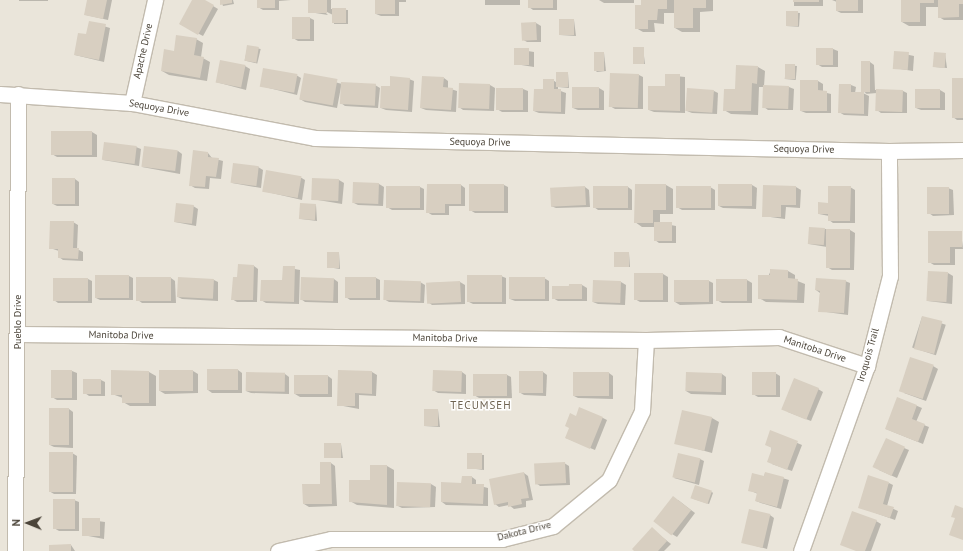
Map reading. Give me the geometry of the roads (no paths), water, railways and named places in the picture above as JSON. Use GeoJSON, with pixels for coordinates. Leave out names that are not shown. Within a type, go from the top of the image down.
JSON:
{"type":"FeatureCollection","features":[{"type":"Feature","properties":{"kind":"street","name":"Apache Drive"},"geometry":{"type":"LineString","coordinates":[[132,103],[155,0]]}},
{"type":"Feature","properties":{"kind":"street","name":"Sequoya Drive"},"geometry":{"type":"LineString","coordinates":[[0,94],[18,94],[132,103],[315,138],[889,151],[963,150]]}},
{"type":"Feature","properties":{"kind":"street","name":"Pueblo Drive"},"geometry":{"type":"LineString","coordinates":[[15,551],[18,334],[18,94]]}},
{"type":"Feature","properties":{"kind":"street","name":"Iroquois Trail"},"geometry":{"type":"LineString","coordinates":[[801,551],[867,366],[890,276],[889,151]]}},
{"type":"Feature","properties":{"kind":"street","name":"Manitoba Drive"},"geometry":{"type":"LineString","coordinates":[[18,334],[646,340],[778,337],[867,366]]}},
{"type":"Feature","properties":{"kind":"street","name":"Dakota Drive"},"geometry":{"type":"LineString","coordinates":[[278,551],[331,539],[502,539],[553,526],[609,480],[642,411],[646,340]]}},
{"type":"Feature","properties":{"kind":"district","name":"TECUMSEH"},"geometry":{"type":"Point","coordinates":[481,405]}}]}
